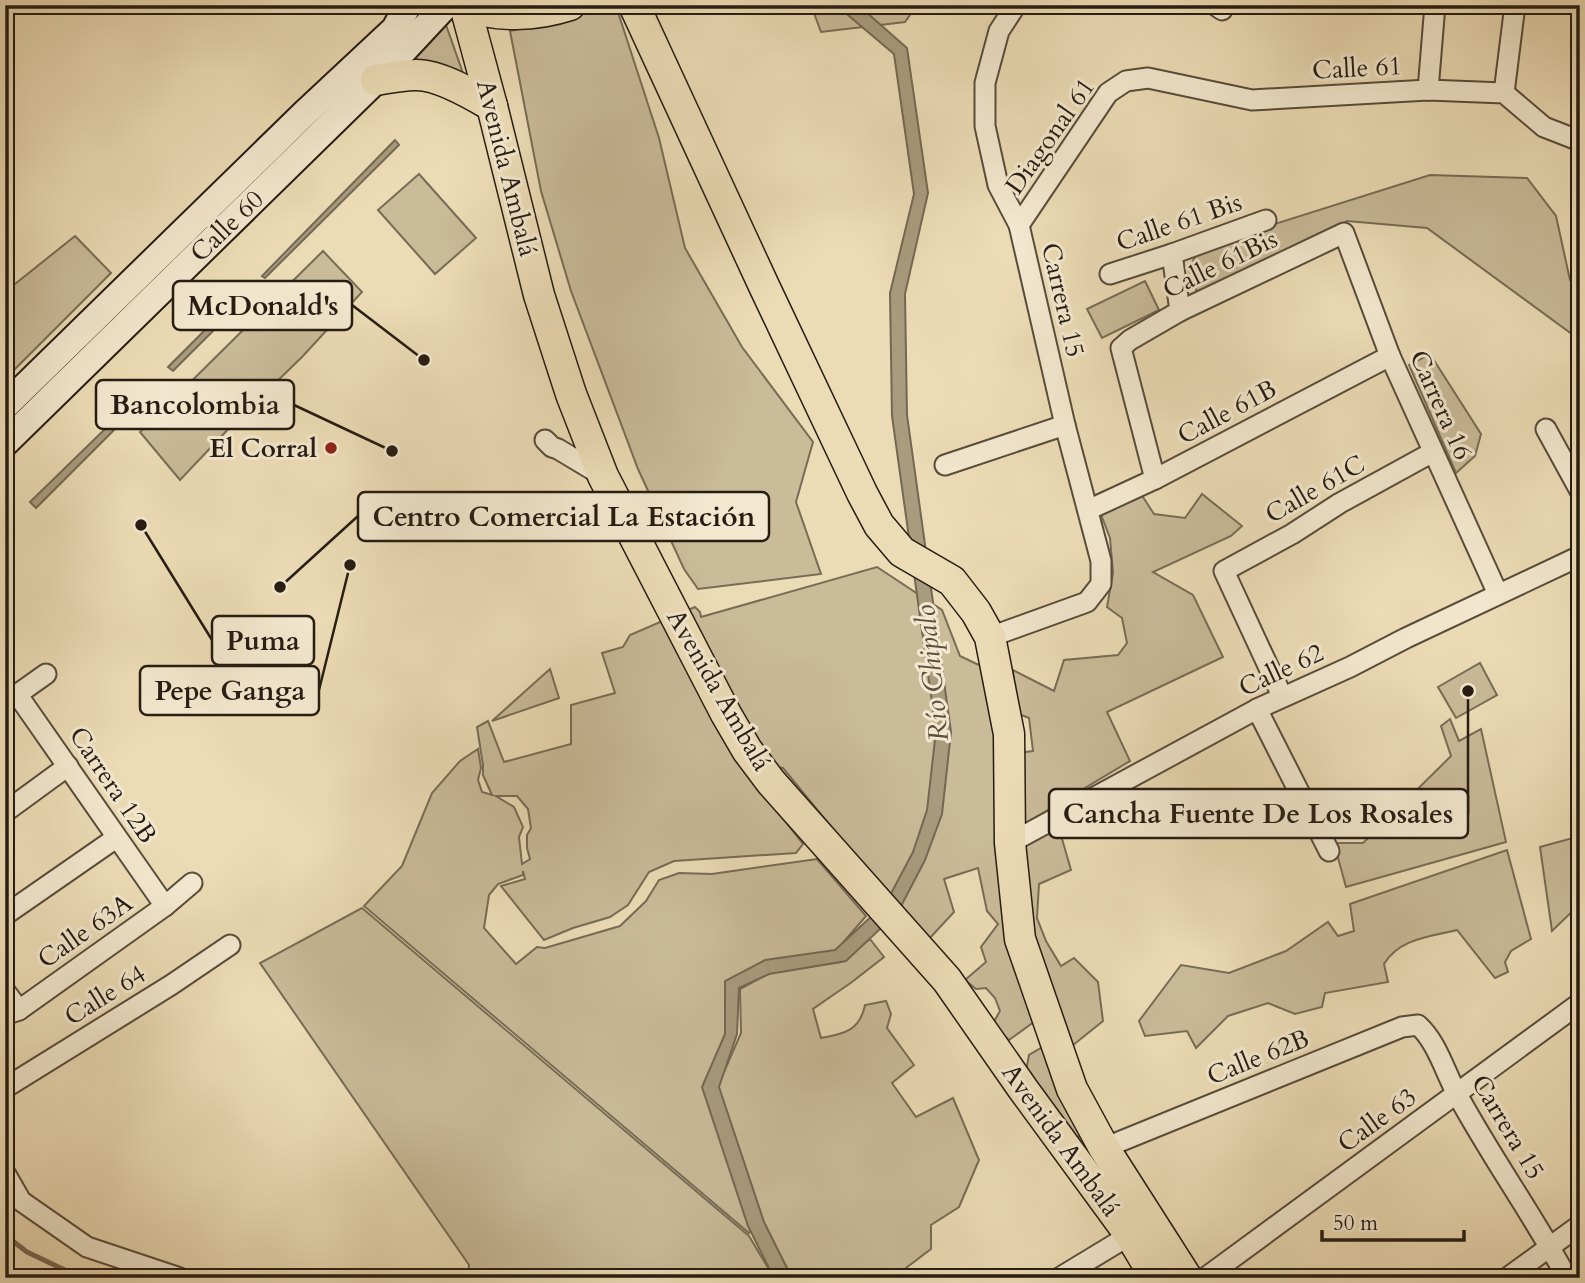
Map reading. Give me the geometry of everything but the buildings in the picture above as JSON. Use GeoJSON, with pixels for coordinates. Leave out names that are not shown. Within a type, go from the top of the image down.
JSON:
{"type":"FeatureCollection","features":[{"type":"Feature","properties":{"kind":"main road","name":"Calle 60"},"geometry":{"type":"LineString","coordinates":[[5,406],[304,114],[395,29],[408,5]]}},
{"type":"Feature","properties":{"kind":"main road","name":"Calle 60"},"geometry":{"type":"LineString","coordinates":[[5,443],[376,80],[446,5]]}},
{"type":"Feature","properties":{"kind":"main road"},"geometry":{"type":"LineString","coordinates":[[465,6],[480,11],[510,14],[552,11],[570,5]]}},
{"type":"Feature","properties":{"kind":"main road","name":"Avenida Ambalá"},"geometry":{"type":"LineString","coordinates":[[634,5],[764,286],[879,525],[902,552],[952,581],[983,624],[1009,734],[1010,843],[1020,939],[1072,1089],[1104,1148],[1187,1278]]}},
{"type":"Feature","properties":{"kind":"main road","name":"Avenida Ambalá"},"geometry":{"type":"LineString","coordinates":[[465,6],[539,295],[571,394],[603,476],[726,714],[747,750],[771,782],[947,980],[1130,1235],[1156,1278]]}},
{"type":"Feature","properties":{"kind":"main road"},"geometry":{"type":"LineString","coordinates":[[376,80],[416,74],[466,90],[492,106]]}},
{"type":"Feature","properties":{"kind":"street","name":"Carrera 15"},"geometry":{"type":"LineString","coordinates":[[983,624],[1087,602],[1101,584],[1101,561],[1065,425],[1019,225],[998,185],[985,126],[985,83],[999,31],[1016,5]]}},
{"type":"Feature","properties":{"kind":"street"},"geometry":{"type":"LineString","coordinates":[[1428,90],[1434,5]]}},
{"type":"Feature","properties":{"kind":"street"},"geometry":{"type":"LineString","coordinates":[[1515,5],[1504,93],[1544,127],[1580,141]]}},
{"type":"Feature","properties":{"kind":"street","name":"Calle 61"},"geometry":{"type":"LineString","coordinates":[[1126,81],[1148,78],[1252,100],[1428,90],[1504,93]]}},
{"type":"Feature","properties":{"kind":"street","name":"Diagonal 61"},"geometry":{"type":"LineString","coordinates":[[1019,225],[1108,93],[1126,81]]}},
{"type":"Feature","properties":{"kind":"street","name":"Calle 61 Bis"},"geometry":{"type":"LineString","coordinates":[[1110,274],[1266,220]]}},
{"type":"Feature","properties":{"kind":"street","name":"Calle 61Bis"},"geometry":{"type":"LineString","coordinates":[[1155,479],[1121,348],[1180,311],[1344,233]]}},
{"type":"Feature","properties":{"kind":"street","name":"Carrera 16"},"geometry":{"type":"LineString","coordinates":[[1344,233],[1390,356],[1498,594]]}},
{"type":"Feature","properties":{"kind":"street"},"geometry":{"type":"LineString","coordinates":[[1172,254],[1180,311]]}},
{"type":"Feature","properties":{"kind":"street","name":"Calle 61B"},"geometry":{"type":"LineString","coordinates":[[1088,510],[1155,479],[1390,356]]}},
{"type":"Feature","properties":{"kind":"street"},"geometry":{"type":"LineString","coordinates":[[945,465],[1065,425]]}},
{"type":"Feature","properties":{"kind":"street"},"geometry":{"type":"LineString","coordinates":[[1546,429],[1580,491]]}},
{"type":"Feature","properties":{"kind":"street"},"geometry":{"type":"LineString","coordinates":[[545,440],[552,447],[603,476]]}},
{"type":"Feature","properties":{"kind":"street","name":"Calle 61C"},"geometry":{"type":"LineString","coordinates":[[1282,696],[1224,571],[1433,452]]}},
{"type":"Feature","properties":{"kind":"street","name":"Calle 62"},"geometry":{"type":"LineString","coordinates":[[1010,843],[1282,696],[1350,667],[1580,556]]}},
{"type":"Feature","properties":{"kind":"street"},"geometry":{"type":"LineString","coordinates":[[11,698],[46,674]]}},
{"type":"Feature","properties":{"kind":"street","name":"Carrera 12B"},"geometry":{"type":"LineString","coordinates":[[11,698],[68,766],[165,906]]}},
{"type":"Feature","properties":{"kind":"street"},"geometry":{"type":"LineString","coordinates":[[1257,709],[1329,851]]}},
{"type":"Feature","properties":{"kind":"street"},"geometry":{"type":"LineString","coordinates":[[5,812],[68,766]]}},
{"type":"Feature","properties":{"kind":"street"},"geometry":{"type":"LineString","coordinates":[[5,915],[117,838]]}},
{"type":"Feature","properties":{"kind":"street","name":"Calle 63A"},"geometry":{"type":"LineString","coordinates":[[12,1013],[165,906],[192,883]]}},
{"type":"Feature","properties":{"kind":"street","name":"Calle 64"},"geometry":{"type":"LineString","coordinates":[[5,1088],[230,945]]}},
{"type":"Feature","properties":{"kind":"street"},"geometry":{"type":"LineString","coordinates":[[5,991],[12,1013]]}},
{"type":"Feature","properties":{"kind":"street","name":"Calle 63"},"geometry":{"type":"LineString","coordinates":[[1205,1278],[1580,1003]]}},
{"type":"Feature","properties":{"kind":"street","name":"Calle 62B"},"geometry":{"type":"LineString","coordinates":[[1104,1148],[1402,1027],[1418,1025],[1429,1037]]}},
{"type":"Feature","properties":{"kind":"street","name":"Carrera 15"},"geometry":{"type":"LineString","coordinates":[[1429,1037],[1457,1094],[1567,1278]]}},
{"type":"Feature","properties":{"kind":"street"},"geometry":{"type":"LineString","coordinates":[[5,1173],[21,1200],[87,1247],[180,1278]]}},
{"type":"Feature","properties":{"kind":"street"},"geometry":{"type":"LineString","coordinates":[[1507,1278],[1580,1225]]}},
{"type":"Feature","properties":{"kind":"street"},"geometry":{"type":"LineString","coordinates":[[1059,1278],[1130,1235]]}},
{"type":"Feature","properties":{"kind":"shaded area"},"geometry":{"type":"Polygon","coordinates":[[[811,5],[917,5],[905,22],[821,32],[811,5]]]}},
{"type":"Feature","properties":{"kind":"shaded area"},"geometry":{"type":"Polygon","coordinates":[[[616,6],[659,138],[685,248],[742,347],[813,442],[796,502],[821,574],[698,589],[684,569],[638,469],[571,291],[541,191],[510,31],[616,6]]]}},
{"type":"Feature","properties":{"kind":"shaded area"},"geometry":{"type":"Polygon","coordinates":[[[446,25],[464,76],[409,60],[446,25]]]}},
{"type":"Feature","properties":{"kind":"shaded area"},"geometry":{"type":"Polygon","coordinates":[[[419,174],[476,238],[435,274],[378,210],[419,174]]]}},
{"type":"Feature","properties":{"kind":"shaded area"},"geometry":{"type":"Polygon","coordinates":[[[1430,175],[1527,178],[1556,216],[1570,280],[1580,291],[1580,340],[1427,228],[1347,221],[1245,276],[1198,295],[1188,268],[1202,247],[1430,175]]]}},
{"type":"Feature","properties":{"kind":"shaded area"},"geometry":{"type":"Polygon","coordinates":[[[75,236],[111,273],[5,379],[5,292],[75,236]]]}},
{"type":"Feature","properties":{"kind":"shaded area"},"geometry":{"type":"Polygon","coordinates":[[[323,251],[362,292],[302,357],[180,480],[140,432],[323,251]]]}},
{"type":"Feature","properties":{"kind":"shaded area"},"geometry":{"type":"Polygon","coordinates":[[[1145,281],[1159,310],[1102,338],[1087,309],[1145,281]]]}},
{"type":"Feature","properties":{"kind":"shaded area"},"geometry":{"type":"Polygon","coordinates":[[[1430,354],[1481,434],[1475,456],[1456,473],[1409,365],[1430,354]]]}},
{"type":"Feature","properties":{"kind":"shaded area"},"geometry":{"type":"Polygon","coordinates":[[[1141,494],[1154,514],[1185,518],[1202,494],[1242,526],[1231,536],[1153,572],[1193,595],[1223,657],[1107,712],[1130,761],[1018,828],[1016,753],[1033,751],[1029,718],[1016,713],[1013,670],[1054,691],[1064,660],[1118,655],[1127,643],[1122,618],[1107,607],[1113,573],[1110,538],[1100,512],[1141,494]]]}},
{"type":"Feature","properties":{"kind":"shaded area"},"geometry":{"type":"Polygon","coordinates":[[[877,567],[942,610],[960,656],[981,666],[999,737],[1042,1016],[1009,1040],[992,1025],[1000,1011],[995,998],[986,988],[976,989],[965,980],[986,962],[981,947],[998,924],[987,911],[978,868],[944,879],[954,912],[929,939],[865,868],[783,768],[763,765],[753,780],[803,844],[796,853],[674,861],[649,872],[628,905],[610,917],[544,940],[501,886],[525,879],[523,871],[523,875],[498,884],[489,895],[484,928],[516,964],[537,947],[545,948],[620,926],[646,901],[659,880],[679,873],[712,874],[817,859],[866,916],[835,952],[729,983],[729,1033],[706,1087],[753,1228],[749,1233],[364,906],[402,866],[432,793],[460,761],[478,749],[481,768],[478,780],[482,792],[492,795],[483,775],[477,727],[488,721],[504,762],[571,744],[571,705],[615,693],[602,653],[623,647],[630,635],[695,607],[701,617],[877,567]],[[496,796],[514,807],[523,827],[519,837],[522,864],[530,859],[527,835],[531,828],[528,809],[517,796],[496,796]]]}},
{"type":"Feature","properties":{"kind":"shaded area"},"geometry":{"type":"Polygon","coordinates":[[[1480,663],[1497,695],[1456,718],[1438,687],[1480,663]]]}},
{"type":"Feature","properties":{"kind":"shaded area"},"geometry":{"type":"Polygon","coordinates":[[[550,669],[559,698],[492,721],[550,669]]]}},
{"type":"Feature","properties":{"kind":"shaded area"},"geometry":{"type":"Polygon","coordinates":[[[1450,719],[1459,741],[1481,729],[1506,842],[1346,887],[1334,843],[1363,843],[1451,756],[1441,726],[1450,719]]]}},
{"type":"Feature","properties":{"kind":"shaded area"},"geometry":{"type":"Polygon","coordinates":[[[1058,825],[1071,870],[1039,884],[1037,918],[1046,941],[1061,966],[1074,958],[1098,982],[1103,1021],[1072,1046],[1033,953],[1016,849],[1058,825]]]}},
{"type":"Feature","properties":{"kind":"shaded area"},"geometry":{"type":"Polygon","coordinates":[[[1580,836],[1580,904],[1552,931],[1540,847],[1580,836]]]}},
{"type":"Feature","properties":{"kind":"shaded area"},"geometry":{"type":"Polygon","coordinates":[[[1507,850],[1531,939],[1511,951],[1505,962],[1508,972],[1495,978],[1457,930],[1426,937],[1398,949],[1384,964],[1388,982],[1325,993],[1322,1007],[1295,1014],[1268,1003],[1228,1016],[1196,1048],[1187,1031],[1145,1036],[1139,1021],[1181,965],[1229,973],[1286,951],[1328,922],[1338,936],[1354,931],[1350,904],[1507,850]]]}},
{"type":"Feature","properties":{"kind":"shaded area"},"geometry":{"type":"Polygon","coordinates":[[[362,908],[749,1236],[774,1278],[468,1278],[469,1265],[260,963],[362,908]]]}},
{"type":"Feature","properties":{"kind":"shaded area"},"geometry":{"type":"Polygon","coordinates":[[[870,939],[884,957],[813,1009],[821,1038],[850,1029],[859,1020],[865,1005],[886,1001],[891,1014],[887,1028],[914,1065],[892,1083],[916,1117],[953,1098],[979,1160],[959,1207],[931,1225],[931,1249],[898,1274],[900,1278],[792,1278],[762,1220],[717,1088],[741,1033],[740,989],[770,973],[841,962],[870,939]]]}},
{"type":"Feature","properties":{"kind":"shaded area"},"geometry":{"type":"Polygon","coordinates":[[[1051,1042],[1087,1126],[1073,1144],[1025,1076],[1029,1055],[1051,1042]]]}},
{"type":"Feature","properties":{"kind":"water","name":"Río Chipalo"},"geometry":{"type":"Polygon","coordinates":[[[836,5],[858,5],[907,48],[928,193],[905,294],[907,415],[951,732],[942,814],[925,860],[898,912],[846,961],[769,974],[739,988],[737,1034],[719,1087],[764,1222],[792,1278],[774,1278],[748,1226],[702,1087],[725,1034],[725,981],[765,960],[835,950],[886,903],[913,852],[927,810],[936,731],[892,416],[890,293],[914,194],[894,54],[836,5]]]}},
{"type":"Feature","properties":{"kind":"water"},"geometry":{"type":"Polygon","coordinates":[[[395,140],[399,145],[265,278],[262,276],[395,140]]]}},
{"type":"Feature","properties":{"kind":"water"},"geometry":{"type":"Polygon","coordinates":[[[237,298],[242,302],[173,371],[168,367],[237,298]]]}},
{"type":"Feature","properties":{"kind":"water"},"geometry":{"type":"Polygon","coordinates":[[[146,389],[151,393],[36,508],[30,502],[146,389]]]}},
{"type":"Feature","properties":{"kind":"waterway"},"geometry":{"type":"LineString","coordinates":[[5,1235],[27,1252],[77,1278]]}},
{"type":"Feature","properties":{"kind":"place","name":"McDonald's"},"geometry":{"type":"Point","coordinates":[424,360]}},
{"type":"Feature","properties":{"kind":"place","name":"El Corral"},"geometry":{"type":"Point","coordinates":[331,448]}},
{"type":"Feature","properties":{"kind":"place","name":"Bancolombia"},"geometry":{"type":"Point","coordinates":[392,451]}},
{"type":"Feature","properties":{"kind":"place","name":"Puma"},"geometry":{"type":"Point","coordinates":[141,525]}},
{"type":"Feature","properties":{"kind":"place","name":"Pepe Ganga"},"geometry":{"type":"Point","coordinates":[350,565]}},
{"type":"Feature","properties":{"kind":"place","name":"Centro Comercial La Estación"},"geometry":{"type":"Point","coordinates":[280,587]}},
{"type":"Feature","properties":{"kind":"place","name":"Cancha Fuente De Los Rosales"},"geometry":{"type":"Point","coordinates":[1468,691]}}]}
